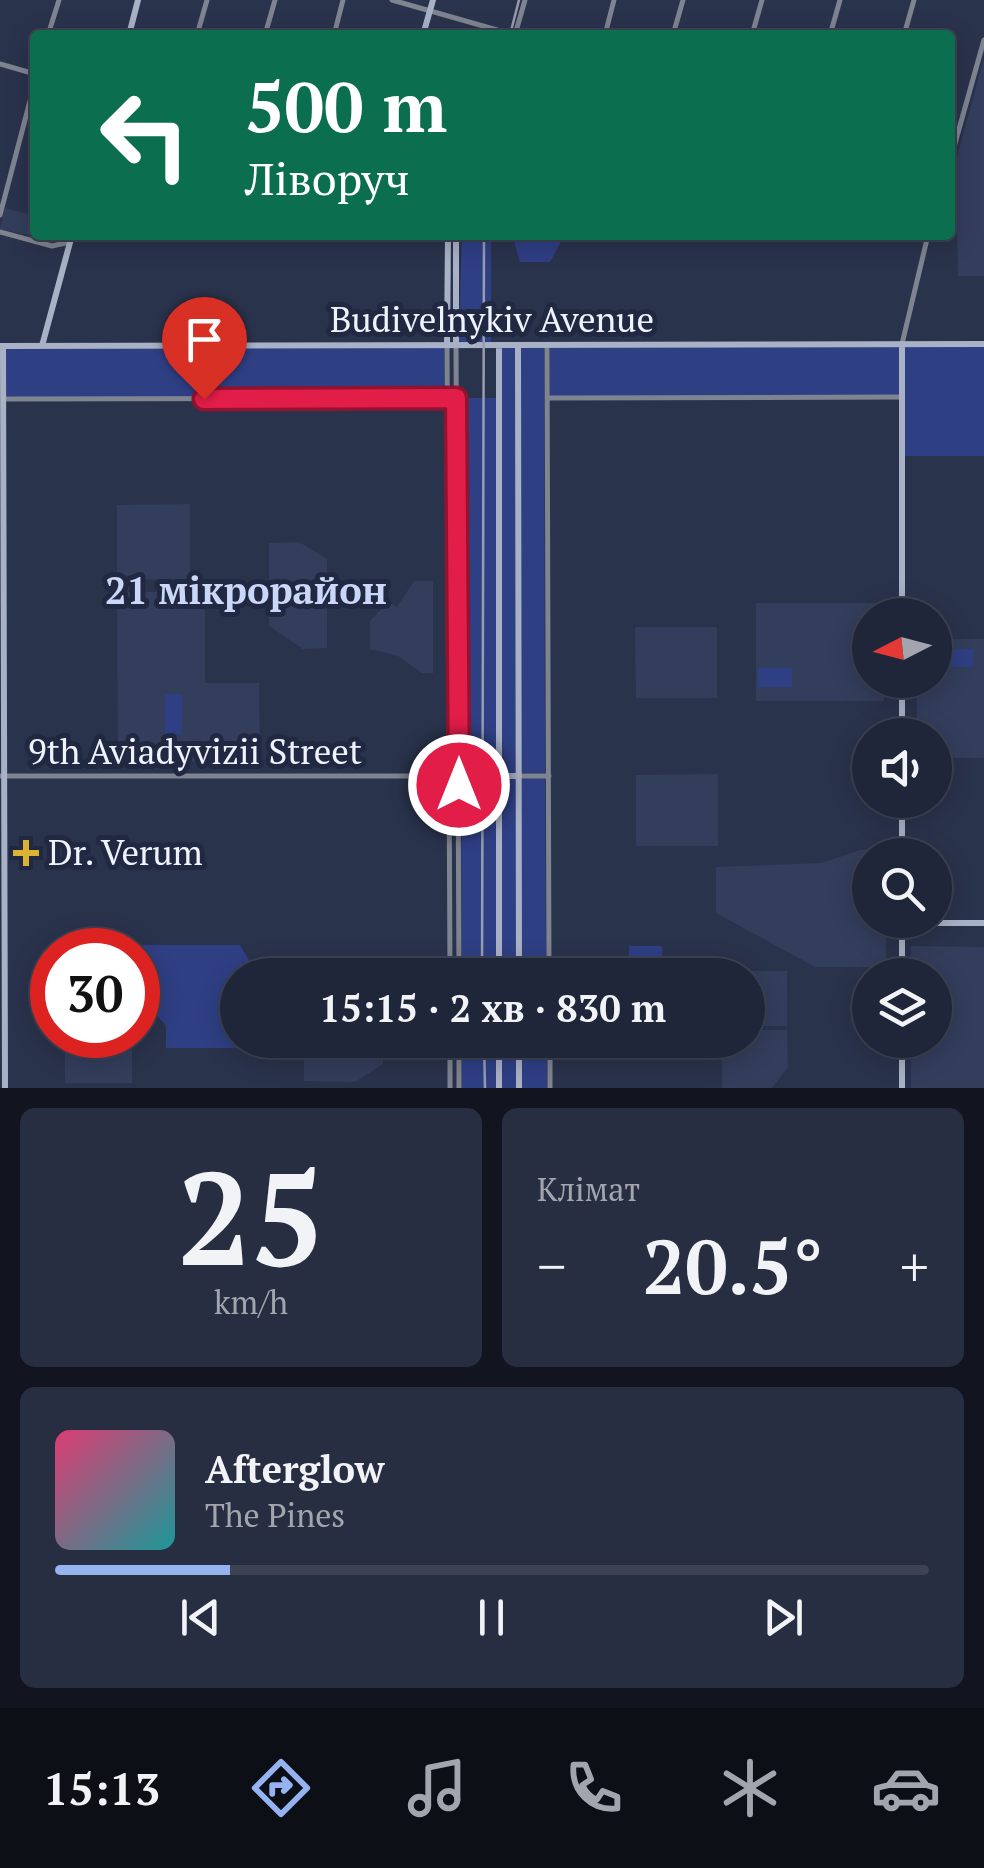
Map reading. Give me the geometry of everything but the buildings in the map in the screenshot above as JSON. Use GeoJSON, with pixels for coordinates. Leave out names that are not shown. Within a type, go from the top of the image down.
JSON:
{"type":"FeatureCollection","features":[{"type":"Feature","properties":{"kind":"main road"},"geometry":{"type":"LineString","coordinates":[[129,30],[138,0]]}},
{"type":"Feature","properties":{"kind":"main road"},"geometry":{"type":"LineString","coordinates":[[424,30],[433,0]]}},
{"type":"Feature","properties":{"kind":"main road"},"geometry":{"type":"LineString","coordinates":[[42,346],[70,240]]}},
{"type":"Feature","properties":{"kind":"main road"},"geometry":{"type":"LineString","coordinates":[[452,346],[454,240]]}},
{"type":"Feature","properties":{"kind":"main road"},"geometry":{"type":"LineString","coordinates":[[902,344],[902,598]]}},
{"type":"Feature","properties":{"kind":"main road","name":"Budivelnykiv Avenue"},"geometry":{"type":"LineString","coordinates":[[1,346],[984,344]]}},
{"type":"Feature","properties":{"kind":"main road"},"geometry":{"type":"LineString","coordinates":[[499,345],[499,958]]}},
{"type":"Feature","properties":{"kind":"main road"},"geometry":{"type":"LineString","coordinates":[[518,345],[519,958]]}},
{"type":"Feature","properties":{"kind":"main road"},"geometry":{"type":"LineString","coordinates":[[1,346],[5,1088]]}},
{"type":"Feature","properties":{"kind":"main road"},"geometry":{"type":"LineString","coordinates":[[499,776],[518,776]]}},
{"type":"Feature","properties":{"kind":"main road"},"geometry":{"type":"LineString","coordinates":[[952,923],[984,923]]}},
{"type":"Feature","properties":{"kind":"main road"},"geometry":{"type":"LineString","coordinates":[[499,1058],[499,1088]]}},
{"type":"Feature","properties":{"kind":"main road"},"geometry":{"type":"LineString","coordinates":[[519,1058],[519,1088]]}},
{"type":"Feature","properties":{"kind":"main road"},"geometry":{"type":"LineString","coordinates":[[902,1058],[902,1088]]}},
{"type":"Feature","properties":{"kind":"street"},"geometry":{"type":"LineString","coordinates":[[49,30],[58,0]]}},
{"type":"Feature","properties":{"kind":"street"},"geometry":{"type":"LineString","coordinates":[[199,30],[207,0]]}},
{"type":"Feature","properties":{"kind":"street"},"geometry":{"type":"LineString","coordinates":[[267,30],[276,0]]}},
{"type":"Feature","properties":{"kind":"street"},"geometry":{"type":"LineString","coordinates":[[335,30],[343,0]]}},
{"type":"Feature","properties":{"kind":"street"},"geometry":{"type":"LineString","coordinates":[[392,0],[497,30]]}},
{"type":"Feature","properties":{"kind":"street"},"geometry":{"type":"LineString","coordinates":[[516,30],[525,0]]}},
{"type":"Feature","properties":{"kind":"street"},"geometry":{"type":"LineString","coordinates":[[607,30],[614,0]]}},
{"type":"Feature","properties":{"kind":"street"},"geometry":{"type":"LineString","coordinates":[[675,30],[683,0]]}},
{"type":"Feature","properties":{"kind":"street"},"geometry":{"type":"LineString","coordinates":[[753,30],[762,0]]}},
{"type":"Feature","properties":{"kind":"street"},"geometry":{"type":"LineString","coordinates":[[831,30],[840,0]]}},
{"type":"Feature","properties":{"kind":"street"},"geometry":{"type":"LineString","coordinates":[[905,30],[914,0]]}},
{"type":"Feature","properties":{"kind":"street"},"geometry":{"type":"LineString","coordinates":[[955,147],[984,40]]}},
{"type":"Feature","properties":{"kind":"street"},"geometry":{"type":"LineString","coordinates":[[0,64],[30,76]]}},
{"type":"Feature","properties":{"kind":"street"},"geometry":{"type":"LineString","coordinates":[[0,215],[30,98]]}},
{"type":"Feature","properties":{"kind":"street"},"geometry":{"type":"LineString","coordinates":[[0,232],[52,246],[66,240]]}},
{"type":"Feature","properties":{"kind":"street"},"geometry":{"type":"LineString","coordinates":[[902,344],[927,240]]}},
{"type":"Feature","properties":{"kind":"street"},"geometry":{"type":"LineString","coordinates":[[547,345],[550,958]]}},
{"type":"Feature","properties":{"kind":"street"},"geometry":{"type":"LineString","coordinates":[[450,958],[447,398],[452,346]]}},
{"type":"Feature","properties":{"kind":"street"},"geometry":{"type":"LineString","coordinates":[[452,346],[456,398],[459,958]]}},
{"type":"Feature","properties":{"kind":"street"},"geometry":{"type":"LineString","coordinates":[[547,398],[902,397]]}},
{"type":"Feature","properties":{"kind":"street"},"geometry":{"type":"LineString","coordinates":[[3,399],[456,398]]}},
{"type":"Feature","properties":{"kind":"street"},"geometry":{"type":"LineString","coordinates":[[449,678],[458,678]]}},
{"type":"Feature","properties":{"kind":"street","name":"9th Aviadyvizii Street"},"geometry":{"type":"LineString","coordinates":[[2,777],[499,776]]}},
{"type":"Feature","properties":{"kind":"street"},"geometry":{"type":"LineString","coordinates":[[518,776],[548,776]]}},
{"type":"Feature","properties":{"kind":"street"},"geometry":{"type":"LineString","coordinates":[[450,873],[459,873]]}},
{"type":"Feature","properties":{"kind":"street"},"geometry":{"type":"LineString","coordinates":[[450,1058],[450,1088]]}},
{"type":"Feature","properties":{"kind":"street"},"geometry":{"type":"LineString","coordinates":[[459,1058],[459,1088]]}},
{"type":"Feature","properties":{"kind":"street"},"geometry":{"type":"LineString","coordinates":[[550,1058],[550,1088]]}},
{"type":"Feature","properties":{"kind":"shaded area"},"geometry":{"type":"Polygon","coordinates":[[[984,58],[984,276],[958,276],[955,164],[984,58]]]}},
{"type":"Feature","properties":{"kind":"shaded area"},"geometry":{"type":"Polygon","coordinates":[[[5,208],[30,215],[30,236],[0,229],[5,208]]]}},
{"type":"Feature","properties":{"kind":"shaded area"},"geometry":{"type":"Polygon","coordinates":[[[462,240],[491,240],[491,342],[459,342],[462,240]]]}},
{"type":"Feature","properties":{"kind":"shaded area"},"geometry":{"type":"Polygon","coordinates":[[[513,240],[562,240],[550,262],[520,262],[513,240]]]}},
{"type":"Feature","properties":{"kind":"shaded area"},"geometry":{"type":"Polygon","coordinates":[[[899,347],[899,395],[550,396],[550,348],[899,347]]]}},
{"type":"Feature","properties":{"kind":"shaded area"},"geometry":{"type":"Polygon","coordinates":[[[905,347],[984,347],[984,456],[905,456],[905,347]]]}},
{"type":"Feature","properties":{"kind":"shaded area"},"geometry":{"type":"Polygon","coordinates":[[[444,348],[444,396],[6,397],[6,349],[444,348]]]}},
{"type":"Feature","properties":{"kind":"shaded area"},"geometry":{"type":"Polygon","coordinates":[[[501,348],[516,348],[516,773],[502,773],[501,348]]]}},
{"type":"Feature","properties":{"kind":"shaded area"},"geometry":{"type":"Polygon","coordinates":[[[521,348],[544,348],[545,773],[521,773],[521,348]]]}},
{"type":"Feature","properties":{"kind":"shaded area"},"geometry":{"type":"Polygon","coordinates":[[[459,398],[496,398],[496,773],[461,774],[459,398]]]}},
{"type":"Feature","properties":{"kind":"shaded area"},"geometry":{"type":"Polygon","coordinates":[[[449,400],[454,400],[455,573],[450,573],[449,400]]]}},
{"type":"Feature","properties":{"kind":"shaded area"},"geometry":{"type":"Polygon","coordinates":[[[190,504],[190,579],[117,580],[117,505],[190,504]]]}},
{"type":"Feature","properties":{"kind":"shaded area"},"geometry":{"type":"Polygon","coordinates":[[[299,542],[327,559],[327,648],[303,649],[269,626],[269,543],[299,542]]]}},
{"type":"Feature","properties":{"kind":"shaded area"},"geometry":{"type":"Polygon","coordinates":[[[414,581],[433,581],[433,673],[422,673],[398,656],[370,649],[370,621],[388,602],[397,607],[414,581]]]}},
{"type":"Feature","properties":{"kind":"shaded area"},"geometry":{"type":"Polygon","coordinates":[[[117,592],[195,592],[205,598],[205,683],[259,683],[260,761],[118,762],[117,592]]]}},
{"type":"Feature","properties":{"kind":"shaded area"},"geometry":{"type":"Polygon","coordinates":[[[756,603],[852,603],[852,698],[884,701],[756,701],[756,603]]]}},
{"type":"Feature","properties":{"kind":"shaded area"},"geometry":{"type":"Polygon","coordinates":[[[635,627],[717,627],[717,698],[636,698],[635,627]]]}},
{"type":"Feature","properties":{"kind":"shaded area"},"geometry":{"type":"Polygon","coordinates":[[[952,639],[984,639],[984,758],[952,758],[952,718],[917,718],[917,698],[952,698],[952,639]]]}},
{"type":"Feature","properties":{"kind":"shaded area"},"geometry":{"type":"Polygon","coordinates":[[[952,649],[973,649],[973,667],[952,667],[952,649]]]}},
{"type":"Feature","properties":{"kind":"shaded area"},"geometry":{"type":"Polygon","coordinates":[[[758,668],[792,668],[792,687],[758,687],[758,668]]]}},
{"type":"Feature","properties":{"kind":"shaded area"},"geometry":{"type":"Polygon","coordinates":[[[165,694],[182,694],[182,734],[165,734],[165,694]]]}},
{"type":"Feature","properties":{"kind":"shaded area"},"geometry":{"type":"Polygon","coordinates":[[[718,774],[718,846],[636,846],[636,775],[718,774]]]}},
{"type":"Feature","properties":{"kind":"shaded area"},"geometry":{"type":"Polygon","coordinates":[[[461,778],[496,778],[496,958],[462,958],[461,778]]]}},
{"type":"Feature","properties":{"kind":"shaded area"},"geometry":{"type":"Polygon","coordinates":[[[502,778],[516,778],[516,958],[502,958],[502,778]]]}},
{"type":"Feature","properties":{"kind":"shaded area"},"geometry":{"type":"Polygon","coordinates":[[[521,778],[545,778],[546,958],[521,958],[521,778]]]}},
{"type":"Feature","properties":{"kind":"shaded area"},"geometry":{"type":"Polygon","coordinates":[[[852,853],[852,938],[886,938],[886,958],[852,958],[852,967],[815,967],[716,913],[716,867],[822,863],[852,853]]]}},
{"type":"Feature","properties":{"kind":"shaded area"},"geometry":{"type":"Polygon","coordinates":[[[160,945],[240,945],[248,958],[220,958],[220,1048],[166,1048],[166,1026],[160,1019],[160,945]]]}},
{"type":"Feature","properties":{"kind":"shaded area"},"geometry":{"type":"Polygon","coordinates":[[[629,946],[662,946],[662,958],[629,958],[629,946]]]}},
{"type":"Feature","properties":{"kind":"shaded area"},"geometry":{"type":"Polygon","coordinates":[[[911,946],[984,947],[984,1088],[911,1088],[911,1058],[952,1058],[952,958],[911,958],[911,946]]]}},
{"type":"Feature","properties":{"kind":"shaded area"},"geometry":{"type":"Polygon","coordinates":[[[765,971],[787,971],[787,1026],[765,1026],[765,971]]]}},
{"type":"Feature","properties":{"kind":"shaded area"},"geometry":{"type":"Polygon","coordinates":[[[765,1030],[787,1030],[788,1067],[772,1088],[722,1088],[722,1058],[765,1058],[765,1030]]]}},
{"type":"Feature","properties":{"kind":"shaded area"},"geometry":{"type":"Polygon","coordinates":[[[65,1058],[132,1058],[132,1083],[65,1083],[65,1058]]]}},
{"type":"Feature","properties":{"kind":"shaded area"},"geometry":{"type":"Polygon","coordinates":[[[304,1058],[383,1058],[383,1064],[355,1082],[304,1081],[304,1058]]]}},
{"type":"Feature","properties":{"kind":"shaded area"},"geometry":{"type":"Polygon","coordinates":[[[462,1058],[496,1058],[496,1088],[462,1088],[462,1058]]]}},
{"type":"Feature","properties":{"kind":"shaded area"},"geometry":{"type":"Polygon","coordinates":[[[502,1058],[516,1058],[516,1088],[502,1088],[502,1058]]]}},
{"type":"Feature","properties":{"kind":"shaded area"},"geometry":{"type":"Polygon","coordinates":[[[521,1058],[547,1058],[547,1088],[521,1088],[521,1058]]]}},
{"type":"Feature","properties":{"kind":"tram line"},"geometry":{"type":"LineString","coordinates":[[511,30],[519,0]]}},
{"type":"Feature","properties":{"kind":"tram line"},"geometry":{"type":"LineString","coordinates":[[482,958],[484,240]]}},
{"type":"Feature","properties":{"kind":"tram line"},"geometry":{"type":"LineString","coordinates":[[484,1058],[485,1088]]}},
{"type":"Feature","properties":{"kind":"place","name":"Dr. Verum"},"geometry":{"type":"Point","coordinates":[26,853]}},
{"type":"Feature","properties":{"kind":"district","name":"21 мікрорайон"},"geometry":{"type":"Point","coordinates":[246,591]}},
{"type":"Feature","properties":{"kind":"route"},"geometry":{"type":"LineString","coordinates":[[204,399],[456,398],[459,785]]}}]}
